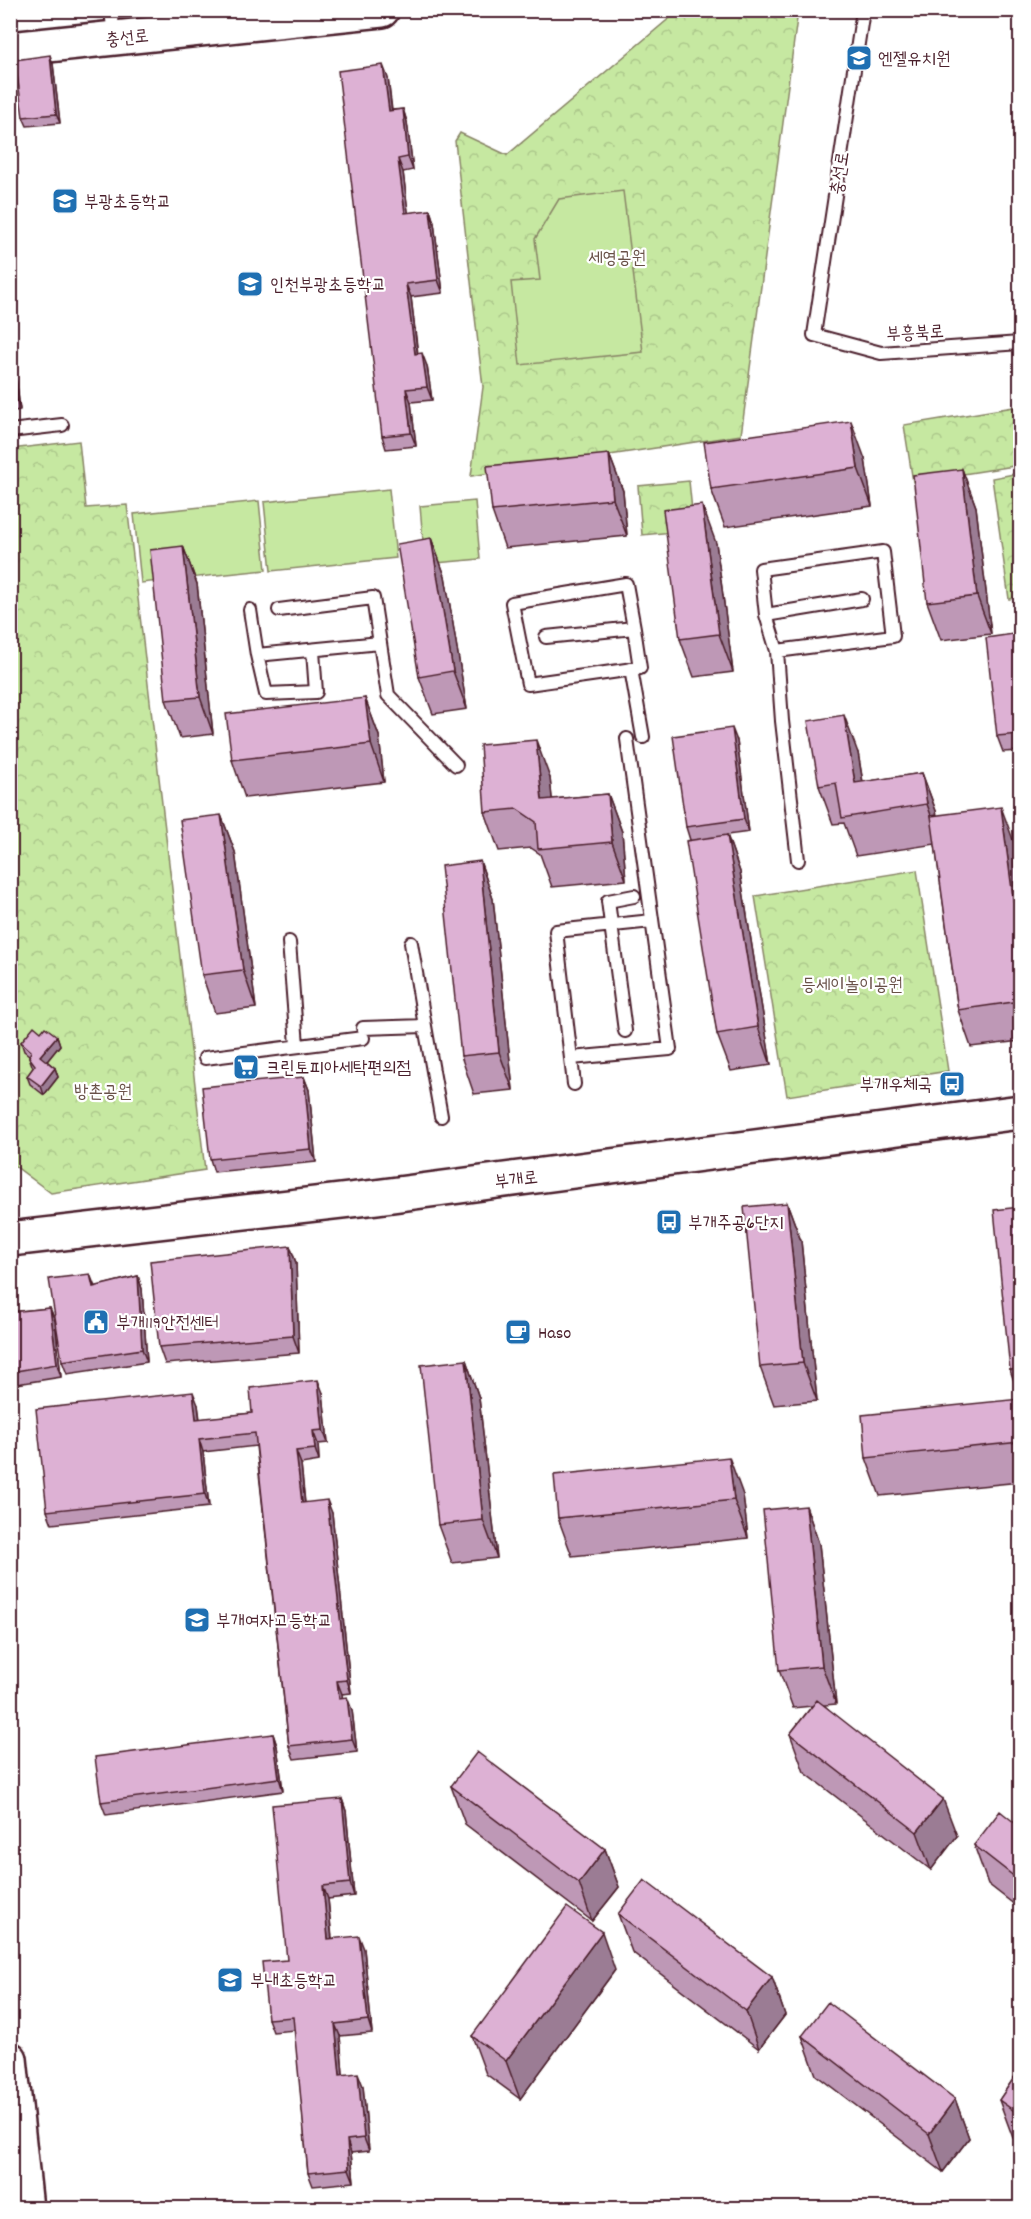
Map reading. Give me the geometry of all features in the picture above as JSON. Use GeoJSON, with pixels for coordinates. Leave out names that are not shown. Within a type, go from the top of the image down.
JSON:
{"type":"FeatureCollection","features":[{"type":"Feature","properties":{"kind":"street","name":"충선로"},"geometry":{"type":"LineString","coordinates":[[10,49],[112,24],[382,10]]}},
{"type":"Feature","properties":{"kind":"street","name":"부개로"},"geometry":{"type":"LineString","coordinates":[[10,1239],[376,1197],[1020,1112]]}},
{"type":"Feature","properties":{"kind":"street"},"geometry":{"type":"LineString","coordinates":[[10,2059],[27,2208]]}},
{"type":"Feature","properties":{"kind":"lane","name":"충선로"},"geometry":{"type":"LineString","coordinates":[[814,335],[863,10]]}},
{"type":"Feature","properties":{"kind":"lane","name":"부흥북로"},"geometry":{"type":"LineString","coordinates":[[814,335],[880,353],[1020,343]]}},
{"type":"Feature","properties":{"kind":"lane"},"geometry":{"type":"LineString","coordinates":[[10,431],[62,425]]}},
{"type":"Feature","properties":{"kind":"lane"},"geometry":{"type":"LineString","coordinates":[[777,651],[893,636],[883,552],[761,569],[766,615],[777,651],[782,721],[798,860]]}},
{"type":"Feature","properties":{"kind":"lane"},"geometry":{"type":"LineString","coordinates":[[626,584],[634,628],[640,668],[528,684],[512,603],[626,584]]}},
{"type":"Feature","properties":{"kind":"lane"},"geometry":{"type":"LineString","coordinates":[[279,610],[373,598],[388,695],[456,765]]}},
{"type":"Feature","properties":{"kind":"lane"},"geometry":{"type":"LineString","coordinates":[[766,615],[862,599]]}},
{"type":"Feature","properties":{"kind":"lane"},"geometry":{"type":"LineString","coordinates":[[250,610],[257,655],[267,694],[316,692],[313,651]]}},
{"type":"Feature","properties":{"kind":"lane"},"geometry":{"type":"LineString","coordinates":[[546,637],[634,628]]}},
{"type":"Feature","properties":{"kind":"lane"},"geometry":{"type":"LineString","coordinates":[[257,655],[380,643]]}},
{"type":"Feature","properties":{"kind":"lane"},"geometry":{"type":"LineString","coordinates":[[631,669],[643,737]]}},
{"type":"Feature","properties":{"kind":"lane"},"geometry":{"type":"LineString","coordinates":[[571,1058],[670,1049],[627,739]]}},
{"type":"Feature","properties":{"kind":"lane"},"geometry":{"type":"LineString","coordinates":[[625,1031],[608,901],[634,896]]}},
{"type":"Feature","properties":{"kind":"lane"},"geometry":{"type":"LineString","coordinates":[[574,1084],[556,931],[652,921]]}},
{"type":"Feature","properties":{"kind":"lane"},"geometry":{"type":"LineString","coordinates":[[289,942],[297,1046]]}},
{"type":"Feature","properties":{"kind":"lane"},"geometry":{"type":"LineString","coordinates":[[411,943],[441,1116]]}},
{"type":"Feature","properties":{"kind":"lane"},"geometry":{"type":"LineString","coordinates":[[205,1058],[297,1046],[363,1033],[425,1026]]}},
{"type":"Feature","properties":{"kind":"green space","name":"세영공원"},"geometry":{"type":"Polygon","coordinates":[[[678,11],[798,11],[741,435],[471,476],[483,387],[455,141],[460,133],[507,155],[678,11]]]}},
{"type":"Feature","properties":{"kind":"green space"},"geometry":{"type":"Polygon","coordinates":[[[623,191],[643,352],[520,365],[511,282],[540,280],[535,239],[559,199],[623,191]]]}},
{"type":"Feature","properties":{"kind":"green space"},"geometry":{"type":"Polygon","coordinates":[[[1020,406],[1020,465],[913,482],[904,425],[1020,406]]]}},
{"type":"Feature","properties":{"kind":"green space","name":"방촌공원"},"geometry":{"type":"Polygon","coordinates":[[[79,441],[86,508],[127,505],[205,1170],[51,1193],[11,1163],[11,449],[79,441]]]}},
{"type":"Feature","properties":{"kind":"green space"},"geometry":{"type":"Polygon","coordinates":[[[1020,473],[1020,597],[1009,599],[992,478],[1020,473]]]}},
{"type":"Feature","properties":{"kind":"green space"},"geometry":{"type":"Polygon","coordinates":[[[689,481],[694,530],[642,535],[638,486],[689,481]]]}},
{"type":"Feature","properties":{"kind":"green space"},"geometry":{"type":"Polygon","coordinates":[[[389,489],[396,558],[271,571],[264,502],[389,489]]]}},
{"type":"Feature","properties":{"kind":"green space"},"geometry":{"type":"Polygon","coordinates":[[[259,501],[266,570],[141,583],[134,514],[259,501]]]}},
{"type":"Feature","properties":{"kind":"green space"},"geometry":{"type":"Polygon","coordinates":[[[475,501],[480,559],[425,564],[420,506],[475,501]]]}},
{"type":"Feature","properties":{"kind":"green space","name":"등세이놀이공원"},"geometry":{"type":"Polygon","coordinates":[[[917,870],[948,1071],[787,1096],[755,896],[917,870]]]}},
{"type":"Feature","properties":{"kind":"building"},"geometry":{"type":"Polygon","coordinates":[[[50,55],[56,114],[23,117],[15,60],[50,55]]]}},
{"type":"Feature","properties":{"kind":"building"},"geometry":{"type":"Polygon","coordinates":[[[383,65],[389,111],[403,109],[408,157],[398,159],[405,213],[430,210],[438,280],[406,284],[415,354],[422,353],[427,387],[406,389],[411,433],[382,436],[338,71],[383,65]]]}},
{"type":"Feature","properties":{"kind":"building"},"geometry":{"type":"Polygon","coordinates":[[[10,87],[13,110],[10,110],[10,87]]]}},
{"type":"Feature","properties":{"kind":"building"},"geometry":{"type":"Polygon","coordinates":[[[10,354],[16,397],[10,398],[10,354]]]}},
{"type":"Feature","properties":{"kind":"building"},"geometry":{"type":"Polygon","coordinates":[[[851,421],[858,468],[711,489],[704,442],[851,421]]]}},
{"type":"Feature","properties":{"kind":"building"},"geometry":{"type":"Polygon","coordinates":[[[609,454],[613,499],[492,511],[487,466],[609,454]]]}},
{"type":"Feature","properties":{"kind":"building"},"geometry":{"type":"Polygon","coordinates":[[[962,469],[977,596],[927,602],[913,475],[962,469]]]}},
{"type":"Feature","properties":{"kind":"building"},"geometry":{"type":"Polygon","coordinates":[[[702,505],[719,634],[680,639],[663,510],[702,505]]]}},
{"type":"Feature","properties":{"kind":"building"},"geometry":{"type":"Polygon","coordinates":[[[431,538],[453,671],[419,677],[397,544],[431,538]]]}},
{"type":"Feature","properties":{"kind":"building"},"geometry":{"type":"Polygon","coordinates":[[[183,546],[200,697],[166,700],[150,550],[183,546]]]}},
{"type":"Feature","properties":{"kind":"building"},"geometry":{"type":"Polygon","coordinates":[[[1020,633],[1020,734],[997,736],[986,638],[1020,633]]]}},
{"type":"Feature","properties":{"kind":"building"},"geometry":{"type":"Polygon","coordinates":[[[365,698],[371,744],[232,760],[226,714],[365,698]]]}},
{"type":"Feature","properties":{"kind":"building"},"geometry":{"type":"Polygon","coordinates":[[[844,715],[855,783],[922,773],[927,804],[842,818],[836,783],[819,786],[808,721],[844,715]]]}},
{"type":"Feature","properties":{"kind":"building"},"geometry":{"type":"Polygon","coordinates":[[[732,728],[744,819],[686,827],[673,736],[732,728]]]}},
{"type":"Feature","properties":{"kind":"building"},"geometry":{"type":"Polygon","coordinates":[[[536,740],[542,800],[608,794],[612,842],[538,849],[536,822],[517,809],[485,812],[480,745],[536,740]]]}},
{"type":"Feature","properties":{"kind":"building"},"geometry":{"type":"Polygon","coordinates":[[[1001,807],[1020,950],[1020,1001],[958,1010],[931,816],[1001,807]]]}},
{"type":"Feature","properties":{"kind":"building"},"geometry":{"type":"Polygon","coordinates":[[[221,815],[243,970],[202,975],[180,820],[221,815]]]}},
{"type":"Feature","properties":{"kind":"building"},"geometry":{"type":"Polygon","coordinates":[[[727,835],[758,1027],[717,1034],[686,841],[727,835]]]}},
{"type":"Feature","properties":{"kind":"building"},"geometry":{"type":"Polygon","coordinates":[[[480,861],[499,1052],[461,1056],[441,866],[480,861]]]}},
{"type":"Feature","properties":{"kind":"building"},"geometry":{"type":"Polygon","coordinates":[[[34,1026],[41,1032],[45,1027],[57,1036],[40,1056],[55,1068],[41,1086],[27,1076],[35,1065],[29,1057],[31,1051],[21,1042],[34,1026]]]}},
{"type":"Feature","properties":{"kind":"building"},"geometry":{"type":"Polygon","coordinates":[[[304,1077],[311,1149],[210,1159],[202,1087],[304,1077]]]}},
{"type":"Feature","properties":{"kind":"building"},"geometry":{"type":"Polygon","coordinates":[[[787,1203],[803,1363],[760,1367],[744,1207],[787,1203]]]}},
{"type":"Feature","properties":{"kind":"building"},"geometry":{"type":"Polygon","coordinates":[[[1020,1207],[1020,1369],[1010,1370],[994,1210],[1020,1207]]]}},
{"type":"Feature","properties":{"kind":"building"},"geometry":{"type":"Polygon","coordinates":[[[290,1246],[293,1336],[159,1347],[150,1261],[290,1246]]]}},
{"type":"Feature","properties":{"kind":"building"},"geometry":{"type":"Polygon","coordinates":[[[90,1274],[93,1287],[138,1276],[142,1349],[62,1361],[49,1279],[90,1274]]]}},
{"type":"Feature","properties":{"kind":"building"},"geometry":{"type":"Polygon","coordinates":[[[50,1308],[57,1364],[10,1372],[10,1312],[50,1308]]]}},
{"type":"Feature","properties":{"kind":"building"},"geometry":{"type":"Polygon","coordinates":[[[466,1360],[483,1520],[438,1525],[421,1365],[466,1360]]]}},
{"type":"Feature","properties":{"kind":"building"},"geometry":{"type":"Polygon","coordinates":[[[318,1380],[323,1430],[313,1431],[315,1449],[296,1451],[302,1503],[327,1500],[347,1680],[337,1681],[339,1698],[347,1697],[352,1739],[289,1746],[255,1433],[199,1439],[205,1494],[47,1511],[36,1409],[193,1392],[196,1419],[252,1413],[250,1388],[318,1380]]]}},
{"type":"Feature","properties":{"kind":"building"},"geometry":{"type":"Polygon","coordinates":[[[1020,1399],[1020,1442],[866,1458],[862,1415],[1020,1399]]]}},
{"type":"Feature","properties":{"kind":"building"},"geometry":{"type":"Polygon","coordinates":[[[729,1457],[734,1500],[558,1518],[554,1475],[729,1457]]]}},
{"type":"Feature","properties":{"kind":"building"},"geometry":{"type":"Polygon","coordinates":[[[806,1506],[822,1666],[779,1670],[763,1510],[806,1506]]]}},
{"type":"Feature","properties":{"kind":"building"},"geometry":{"type":"Polygon","coordinates":[[[817,1700],[943,1799],[917,1832],[790,1734],[817,1700]]]}},
{"type":"Feature","properties":{"kind":"building"},"geometry":{"type":"Polygon","coordinates":[[[273,1734],[279,1778],[101,1802],[95,1757],[273,1734]]]}},
{"type":"Feature","properties":{"kind":"building"},"geometry":{"type":"Polygon","coordinates":[[[477,1752],[605,1849],[579,1883],[451,1786],[477,1752]]]}},
{"type":"Feature","properties":{"kind":"building"},"geometry":{"type":"Polygon","coordinates":[[[342,1799],[350,1883],[323,1886],[328,1939],[359,1936],[368,2020],[335,2024],[340,2075],[358,2073],[364,2138],[347,2140],[349,2169],[308,2173],[293,2017],[268,2019],[262,1962],[287,1960],[272,1805],[342,1799]]]}},
{"type":"Feature","properties":{"kind":"building"},"geometry":{"type":"Polygon","coordinates":[[[1000,1811],[1020,1827],[1020,1881],[974,1845],[1000,1811]]]}},
{"type":"Feature","properties":{"kind":"building"},"geometry":{"type":"Polygon","coordinates":[[[644,1880],[772,1977],[746,2011],[618,1914],[644,1880]]]}},
{"type":"Feature","properties":{"kind":"building"},"geometry":{"type":"Polygon","coordinates":[[[567,1907],[602,1932],[506,2061],[472,2036],[567,1907]]]}},
{"type":"Feature","properties":{"kind":"building"},"geometry":{"type":"Polygon","coordinates":[[[828,2002],[955,2099],[929,2134],[802,2036],[828,2002]]]}},
{"type":"Feature","properties":{"kind":"building"},"geometry":{"type":"Polygon","coordinates":[[[1020,2069],[1020,2115],[999,2100],[1020,2069]]]}},
{"type":"Feature","properties":{"kind":"place","name":"엔젤유치원"},"geometry":{"type":"Point","coordinates":[859,58]}},
{"type":"Feature","properties":{"kind":"place","name":"부광초등학교"},"geometry":{"type":"Point","coordinates":[65,201]}},
{"type":"Feature","properties":{"kind":"place","name":"인천부광초등학교"},"geometry":{"type":"Point","coordinates":[250,284]}},
{"type":"Feature","properties":{"kind":"place","name":"크린토피아세탁편의점"},"geometry":{"type":"Point","coordinates":[246,1067]}},
{"type":"Feature","properties":{"kind":"place","name":"부개우체국"},"geometry":{"type":"Point","coordinates":[952,1084]}},
{"type":"Feature","properties":{"kind":"place","name":"부개주공6단지"},"geometry":{"type":"Point","coordinates":[669,1222]}},
{"type":"Feature","properties":{"kind":"place","name":"부개119안전센터"},"geometry":{"type":"Point","coordinates":[96,1322]}},
{"type":"Feature","properties":{"kind":"place","name":"Haso"},"geometry":{"type":"Point","coordinates":[518,1332]}},
{"type":"Feature","properties":{"kind":"place","name":"부개여자고등학교"},"geometry":{"type":"Point","coordinates":[197,1620]}},
{"type":"Feature","properties":{"kind":"place","name":"부내초등학교"},"geometry":{"type":"Point","coordinates":[230,1980]}}]}
